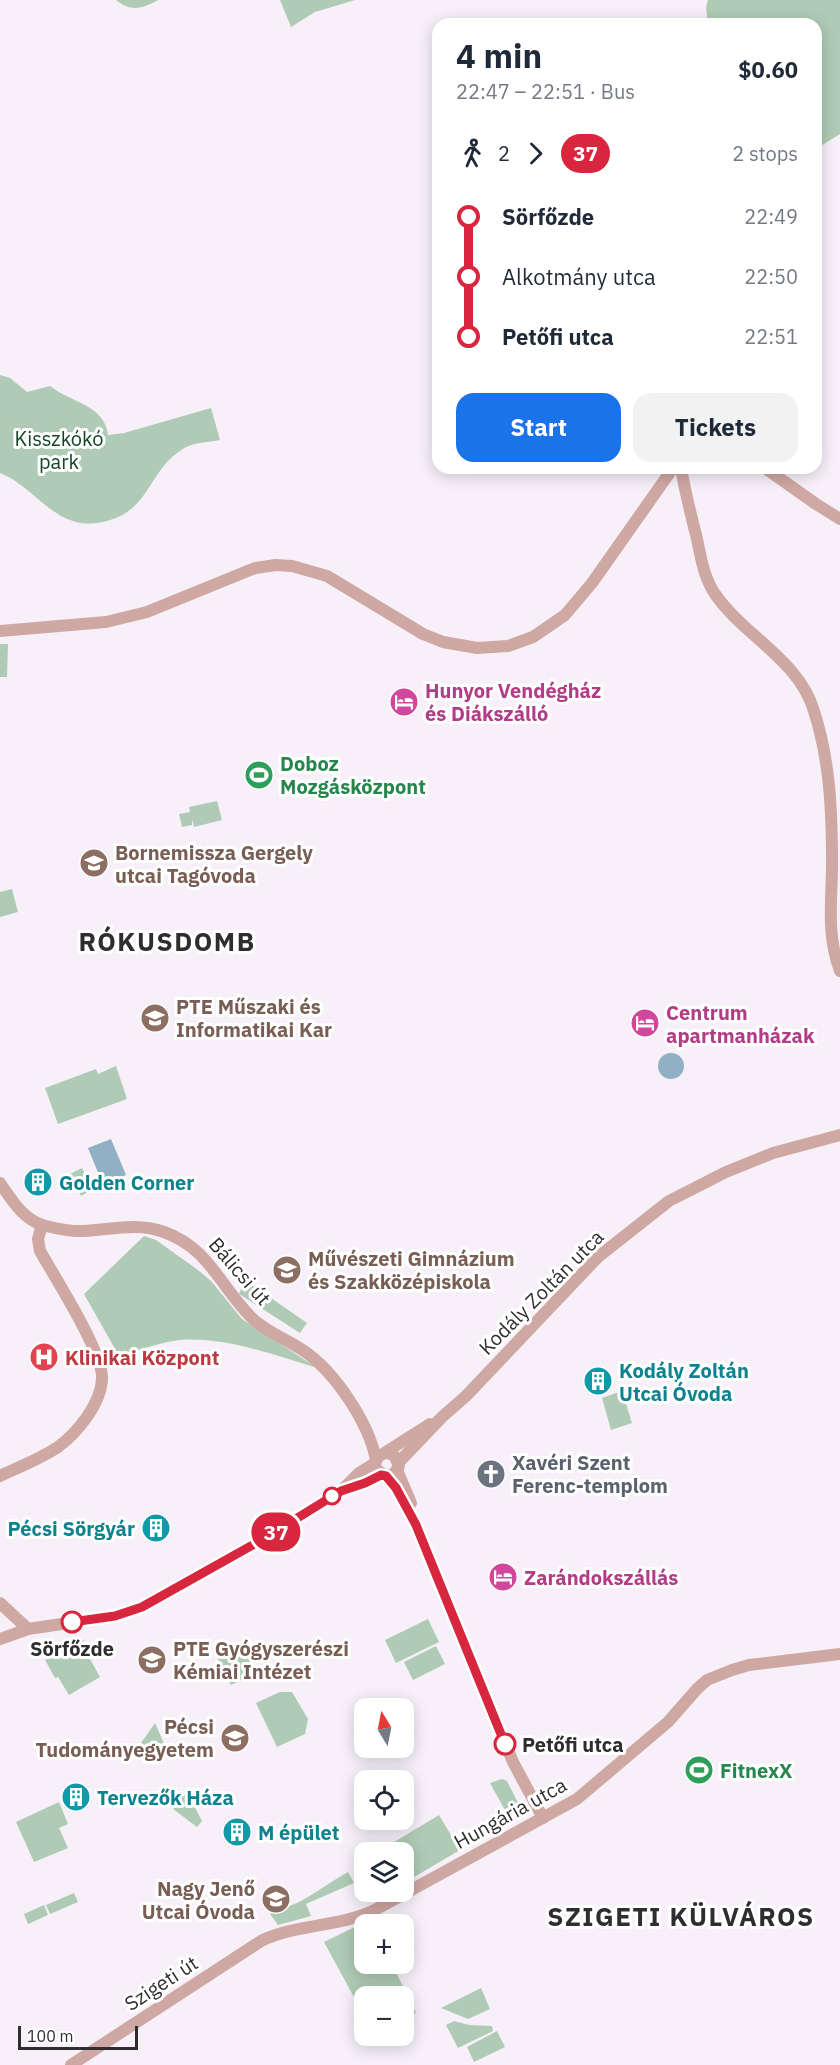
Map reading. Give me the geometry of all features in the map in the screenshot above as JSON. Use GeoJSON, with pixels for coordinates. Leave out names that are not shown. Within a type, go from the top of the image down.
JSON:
{"type":"FeatureCollection","features":[{"type":"Feature","properties":{"kind":"street"},"geometry":{"type":"LineString","coordinates":[[0,631],[106,622],[147,612],[255,568],[276,565],[292,566],[327,576],[423,634],[443,642],[477,648],[521,642],[533,637],[565,615],[592,583],[670,474]]}},
{"type":"Feature","properties":{"kind":"street"},"geometry":{"type":"LineString","coordinates":[[682,474],[708,583],[724,606],[763,642],[802,684],[814,709],[830,780],[831,940],[840,971]]}},
{"type":"Feature","properties":{"kind":"street"},"geometry":{"type":"LineString","coordinates":[[774,474],[840,519]]}},
{"type":"Feature","properties":{"kind":"street","name":"Kodály Zoltán utca"},"geometry":{"type":"LineString","coordinates":[[398,1466],[442,1417],[466,1396],[598,1257],[669,1201],[726,1172],[773,1153],[840,1135]]}},
{"type":"Feature","properties":{"kind":"street","name":"Bálicsi út"},"geometry":{"type":"LineString","coordinates":[[0,1183],[23,1214],[33,1222],[42,1225],[82,1232],[97,1229],[145,1227],[167,1233],[188,1243],[202,1255],[226,1288],[254,1320],[303,1351],[324,1368],[341,1388],[381,1457]]}},
{"type":"Feature","properties":{"kind":"street"},"geometry":{"type":"LineString","coordinates":[[0,1476],[56,1448],[66,1440],[78,1428],[93,1405],[99,1392],[102,1375],[86,1332],[40,1251],[38,1239],[42,1225]]}},
{"type":"Feature","properties":{"kind":"street","name":"Kodály Zoltán utca"},"geometry":{"type":"LineString","coordinates":[[341,1491],[359,1473],[442,1417]]}},
{"type":"Feature","properties":{"kind":"street"},"geometry":{"type":"LineString","coordinates":[[416,1525],[410,1498],[394,1455],[381,1457],[376,1470],[396,1488],[416,1525],[513,1762],[543,1818]]}},
{"type":"Feature","properties":{"kind":"street"},"geometry":{"type":"LineString","coordinates":[[0,1639],[28,1629],[131,1612],[265,1538],[341,1491],[383,1475],[394,1474],[398,1466]]}},
{"type":"Feature","properties":{"kind":"street"},"geometry":{"type":"LineString","coordinates":[[0,1603],[28,1629]]}},
{"type":"Feature","properties":{"kind":"street","name":"Hungária utca"},"geometry":{"type":"LineString","coordinates":[[274,1935],[363,1916],[577,1799],[668,1722],[707,1680],[749,1665],[840,1654]]}},
{"type":"Feature","properties":{"kind":"street","name":"Szigeti út"},"geometry":{"type":"LineString","coordinates":[[70,2065],[246,1949],[274,1935]]}},
{"type":"Feature","properties":{"kind":"green space"},"geometry":{"type":"Polygon","coordinates":[[[116,0],[158,0],[132,8],[116,0]]]}},
{"type":"Feature","properties":{"kind":"green space"},"geometry":{"type":"Polygon","coordinates":[[[280,0],[355,0],[315,12],[291,27],[280,0]]]}},
{"type":"Feature","properties":{"kind":"green space"},"geometry":{"type":"Polygon","coordinates":[[[708,0],[840,0],[840,134],[822,145],[822,18],[707,18],[708,0]]]}},
{"type":"Feature","properties":{"kind":"green space","name":"Kisszkókó park"},"geometry":{"type":"Polygon","coordinates":[[[0,375],[10,378],[27,392],[50,386],[85,405],[100,417],[108,435],[124,433],[211,408],[220,440],[182,449],[168,461],[141,500],[123,515],[96,523],[73,521],[54,512],[19,484],[0,473],[0,375]]]}},
{"type":"Feature","properties":{"kind":"green space"},"geometry":{"type":"Polygon","coordinates":[[[0,644],[8,644],[7,677],[0,677],[0,644]]]}},
{"type":"Feature","properties":{"kind":"green space"},"geometry":{"type":"Polygon","coordinates":[[[217,801],[222,820],[194,827],[192,819],[192,825],[182,827],[179,814],[190,812],[189,807],[217,801]]]}},
{"type":"Feature","properties":{"kind":"green space"},"geometry":{"type":"Polygon","coordinates":[[[12,889],[18,912],[0,917],[0,892],[12,889]]]}},
{"type":"Feature","properties":{"kind":"green space"},"geometry":{"type":"Polygon","coordinates":[[[116,1066],[127,1099],[58,1124],[45,1088],[96,1069],[98,1074],[116,1066]]]}},
{"type":"Feature","properties":{"kind":"green space"},"geometry":{"type":"Polygon","coordinates":[[[82,1168],[93,1189],[81,1196],[70,1174],[82,1168]]]}},
{"type":"Feature","properties":{"kind":"green space"},"geometry":{"type":"Polygon","coordinates":[[[144,1236],[156,1240],[211,1281],[242,1319],[317,1368],[246,1347],[208,1340],[173,1341],[119,1356],[84,1294],[144,1236]]]}},
{"type":"Feature","properties":{"kind":"green space"},"geometry":{"type":"Polygon","coordinates":[[[245,1280],[307,1323],[300,1333],[239,1294],[245,1280]]]}},
{"type":"Feature","properties":{"kind":"green space"},"geometry":{"type":"Polygon","coordinates":[[[622,1391],[632,1423],[611,1430],[602,1398],[622,1391]]]}},
{"type":"Feature","properties":{"kind":"green space"},"geometry":{"type":"Polygon","coordinates":[[[428,1619],[439,1642],[396,1663],[385,1640],[428,1619]]]}},
{"type":"Feature","properties":{"kind":"green space"},"geometry":{"type":"Polygon","coordinates":[[[83,1639],[100,1677],[69,1695],[58,1677],[55,1678],[45,1660],[83,1639]]]}},
{"type":"Feature","properties":{"kind":"green space"},"geometry":{"type":"Polygon","coordinates":[[[241,1642],[256,1672],[231,1685],[216,1655],[241,1642]]]}},
{"type":"Feature","properties":{"kind":"green space"},"geometry":{"type":"Polygon","coordinates":[[[436,1646],[445,1664],[413,1680],[404,1662],[436,1646]]]}},
{"type":"Feature","properties":{"kind":"green space"},"geometry":{"type":"Polygon","coordinates":[[[280,1692],[292,1692],[308,1719],[305,1734],[277,1747],[256,1703],[280,1692]]]}},
{"type":"Feature","properties":{"kind":"green space"},"geometry":{"type":"Polygon","coordinates":[[[155,1723],[169,1755],[167,1757],[162,1757],[141,1743],[155,1723]]]}},
{"type":"Feature","properties":{"kind":"green space"},"geometry":{"type":"Polygon","coordinates":[[[502,1779],[507,1781],[522,1811],[522,1816],[511,1821],[490,1783],[502,1779]]]}},
{"type":"Feature","properties":{"kind":"green space"},"geometry":{"type":"Polygon","coordinates":[[[188,1794],[202,1821],[197,1827],[173,1809],[184,1795],[188,1794]]]}},
{"type":"Feature","properties":{"kind":"green space"},"geometry":{"type":"Polygon","coordinates":[[[59,1802],[68,1824],[59,1828],[68,1848],[34,1862],[16,1822],[59,1802]]]}},
{"type":"Feature","properties":{"kind":"green space"},"geometry":{"type":"Polygon","coordinates":[[[439,1815],[460,1850],[414,1877],[414,1842],[394,1842],[439,1815]]]}},
{"type":"Feature","properties":{"kind":"green space"},"geometry":{"type":"Polygon","coordinates":[[[348,1872],[354,1883],[306,1904],[311,1916],[278,1925],[270,1914],[301,1901],[348,1872]]]}},
{"type":"Feature","properties":{"kind":"green space"},"geometry":{"type":"Polygon","coordinates":[[[74,1893],[78,1902],[50,1914],[46,1905],[74,1893]]]}},
{"type":"Feature","properties":{"kind":"green space"},"geometry":{"type":"Polygon","coordinates":[[[44,1905],[48,1915],[28,1924],[24,1914],[44,1905]]]}},
{"type":"Feature","properties":{"kind":"green space"},"geometry":{"type":"Polygon","coordinates":[[[354,1927],[354,1974],[397,1974],[403,1986],[354,1986],[354,1997],[324,1942],[354,1927]]]}},
{"type":"Feature","properties":{"kind":"green space"},"geometry":{"type":"Polygon","coordinates":[[[481,1988],[490,2009],[468,2019],[441,2008],[481,1988]]]}},
{"type":"Feature","properties":{"kind":"green space"},"geometry":{"type":"Polygon","coordinates":[[[454,2021],[469,2025],[492,2026],[493,2031],[458,2048],[446,2025],[454,2021]]]}},
{"type":"Feature","properties":{"kind":"green space"},"geometry":{"type":"Polygon","coordinates":[[[497,2031],[505,2047],[474,2062],[467,2047],[497,2031]]]}},
{"type":"Feature","properties":{"kind":"water"},"geometry":{"type":"Polygon","coordinates":[[[671,1053],[680,1057],[684,1066],[680,1075],[671,1079],[662,1075],[658,1066],[662,1057],[671,1053]]]}},
{"type":"Feature","properties":{"kind":"water"},"geometry":{"type":"Polygon","coordinates":[[[111,1139],[126,1175],[103,1185],[88,1148],[111,1139]]]}},
{"type":"Feature","properties":{"kind":"bus line","name":"37"},"geometry":{"type":"LineString","coordinates":[[72,1622],[115,1616],[142,1607],[265,1538],[341,1491],[381,1475],[386,1476],[396,1488],[416,1525],[505,1744]]}},
{"type":"Feature","properties":{"kind":"place","name":"Hunyor Vendégház és Diákszálló"},"geometry":{"type":"Point","coordinates":[404,702]}},
{"type":"Feature","properties":{"kind":"place","name":"Doboz Mozgásközpont"},"geometry":{"type":"Point","coordinates":[259,775]}},
{"type":"Feature","properties":{"kind":"place","name":"Bornemissza Gergely utcai Tagóvoda"},"geometry":{"type":"Point","coordinates":[94,863]}},
{"type":"Feature","properties":{"kind":"place","name":"PTE Műszaki és Informatikai Kar"},"geometry":{"type":"Point","coordinates":[155,1018]}},
{"type":"Feature","properties":{"kind":"place","name":"Centrum apartmanházak"},"geometry":{"type":"Point","coordinates":[645,1023]}},
{"type":"Feature","properties":{"kind":"place","name":"Golden Corner"},"geometry":{"type":"Point","coordinates":[38,1182]}},
{"type":"Feature","properties":{"kind":"place","name":"Művészeti Gimnázium és Szakközépiskola"},"geometry":{"type":"Point","coordinates":[287,1270]}},
{"type":"Feature","properties":{"kind":"place","name":"Klinikai Központ"},"geometry":{"type":"Point","coordinates":[44,1357]}},
{"type":"Feature","properties":{"kind":"place","name":"Kodály Zoltán Utcai Óvoda"},"geometry":{"type":"Point","coordinates":[598,1381]}},
{"type":"Feature","properties":{"kind":"place","name":"Xavéri Szent Ferenc-templom"},"geometry":{"type":"Point","coordinates":[491,1474]}},
{"type":"Feature","properties":{"kind":"place","name":"Pécsi Sörgyár"},"geometry":{"type":"Point","coordinates":[156,1528]}},
{"type":"Feature","properties":{"kind":"place","name":"Zarándokszállás"},"geometry":{"type":"Point","coordinates":[503,1577]}},
{"type":"Feature","properties":{"kind":"place","name":"Sörfőzde"},"geometry":{"type":"Point","coordinates":[72,1622]}},
{"type":"Feature","properties":{"kind":"place","name":"PTE Gyógyszerészi Kémiai Intézet"},"geometry":{"type":"Point","coordinates":[152,1660]}},
{"type":"Feature","properties":{"kind":"place","name":"Pécsi Tudományegyetem"},"geometry":{"type":"Point","coordinates":[235,1738]}},
{"type":"Feature","properties":{"kind":"place","name":"Petőfi utca"},"geometry":{"type":"Point","coordinates":[505,1744]}},
{"type":"Feature","properties":{"kind":"place","name":"FitnexX"},"geometry":{"type":"Point","coordinates":[699,1770]}},
{"type":"Feature","properties":{"kind":"place","name":"Tervezők Háza"},"geometry":{"type":"Point","coordinates":[76,1797]}},
{"type":"Feature","properties":{"kind":"place","name":"M épület"},"geometry":{"type":"Point","coordinates":[237,1832]}},
{"type":"Feature","properties":{"kind":"place","name":"Nagy Jenő Utcai Óvoda"},"geometry":{"type":"Point","coordinates":[276,1899]}},
{"type":"Feature","properties":{"kind":"district","name":"RÓKUSDOMB"},"geometry":{"type":"Point","coordinates":[167,941]}},
{"type":"Feature","properties":{"kind":"district","name":"SZIGETI KÜLVÁROS"},"geometry":{"type":"Point","coordinates":[681,1916]}}]}
